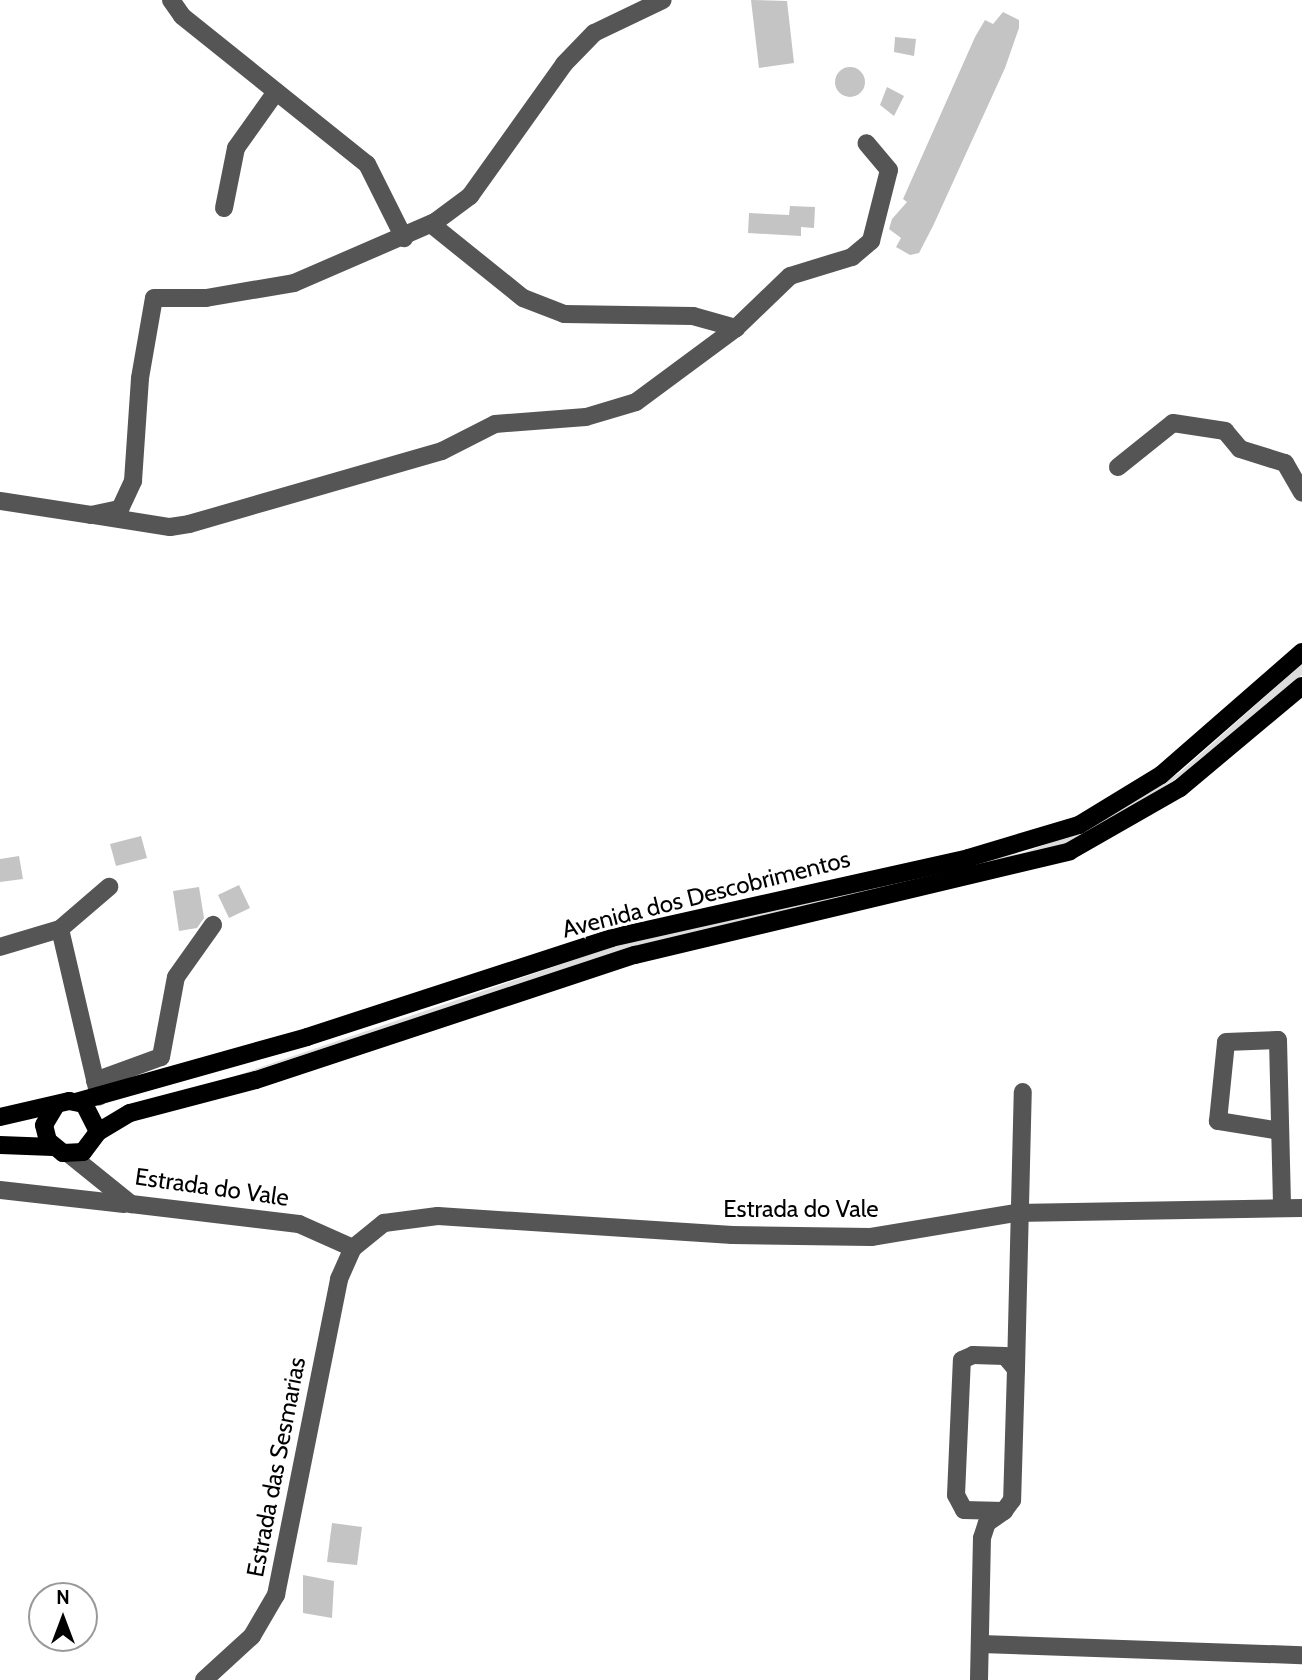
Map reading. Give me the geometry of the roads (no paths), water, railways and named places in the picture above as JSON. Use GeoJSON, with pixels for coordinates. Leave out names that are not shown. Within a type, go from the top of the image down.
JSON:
{"type":"FeatureCollection","features":[{"type":"Feature","properties":{"kind":"main road","name":"Avenida dos Descobrimentos"},"geometry":{"type":"LineString","coordinates":[[76,1102],[97,1089],[307,1037],[611,938],[968,858],[1079,825],[1161,775],[1302,652]]}},
{"type":"Feature","properties":{"kind":"main road","name":"Avenida dos Descobrimentos"},"geometry":{"type":"LineString","coordinates":[[97,1132],[131,1114],[256,1080],[635,955],[1070,851],[1180,789],[1302,686]]}},
{"type":"Feature","properties":{"kind":"main road"},"geometry":{"type":"LineString","coordinates":[[0,1117],[76,1102],[95,1116],[97,1132],[89,1147],[61,1151],[0,1145]]}},
{"type":"Feature","properties":{"kind":"main road"},"geometry":{"type":"LineString","coordinates":[[56,1105],[44,1125],[61,1151]]}},
{"type":"Feature","properties":{"kind":"street"},"geometry":{"type":"LineString","coordinates":[[171,0],[276,92],[367,164],[404,237]]}},
{"type":"Feature","properties":{"kind":"street"},"geometry":{"type":"LineString","coordinates":[[128,523],[140,377],[154,298],[205,298],[294,283],[430,224],[470,196],[564,64],[594,33],[663,0]]}},
{"type":"Feature","properties":{"kind":"street"},"geometry":{"type":"LineString","coordinates":[[224,208],[236,148],[276,92]]}},
{"type":"Feature","properties":{"kind":"street"},"geometry":{"type":"LineString","coordinates":[[0,501],[128,523],[170,527],[218,517],[442,451],[495,424],[608,413],[636,402],[736,328],[790,276],[852,257],[871,241],[888,170],[866,143]]}},
{"type":"Feature","properties":{"kind":"street"},"geometry":{"type":"LineString","coordinates":[[430,224],[523,298],[564,314],[693,316],[736,328]]}},
{"type":"Feature","properties":{"kind":"street"},"geometry":{"type":"LineString","coordinates":[[1118,467],[1173,423],[1225,431],[1240,449],[1285,463],[1302,492]]}},
{"type":"Feature","properties":{"kind":"street"},"geometry":{"type":"LineString","coordinates":[[93,515],[120,509],[133,481]]}},
{"type":"Feature","properties":{"kind":"street"},"geometry":{"type":"LineString","coordinates":[[0,947],[60,929],[109,887]]}},
{"type":"Feature","properties":{"kind":"street"},"geometry":{"type":"LineString","coordinates":[[60,929],[97,1089],[161,1057],[176,977],[213,925]]}},
{"type":"Feature","properties":{"kind":"street"},"geometry":{"type":"LineString","coordinates":[[1280,1131],[1230,1128],[1218,1121],[1226,1042],[1278,1040],[1282,1208]]}},
{"type":"Feature","properties":{"kind":"street"},"geometry":{"type":"LineString","coordinates":[[979,1680],[982,1538],[987,1523],[1004,1511],[1012,1500],[1016,1369],[1016,1213],[1023,1092]]}},
{"type":"Feature","properties":{"kind":"street"},"geometry":{"type":"LineString","coordinates":[[61,1151],[125,1202]]}},
{"type":"Feature","properties":{"kind":"street","name":"Estrada do Vale"},"geometry":{"type":"LineString","coordinates":[[0,1190],[125,1202],[299,1224],[354,1248],[384,1223],[438,1216],[871,1237],[1016,1213],[1302,1208]]}},
{"type":"Feature","properties":{"kind":"street","name":"Estrada das Sesmarias"},"geometry":{"type":"LineString","coordinates":[[204,1680],[252,1636],[276,1595],[338,1279],[354,1248]]}},
{"type":"Feature","properties":{"kind":"street"},"geometry":{"type":"LineString","coordinates":[[990,1356],[1014,1332]]}},
{"type":"Feature","properties":{"kind":"street"},"geometry":{"type":"LineString","coordinates":[[982,1538],[956,1495],[962,1360],[1005,1356],[1016,1369]]}},
{"type":"Feature","properties":{"kind":"street"},"geometry":{"type":"LineString","coordinates":[[964,1510],[1004,1511]]}},
{"type":"Feature","properties":{"kind":"street"},"geometry":{"type":"LineString","coordinates":[[981,1644],[1302,1655]]}}]}
